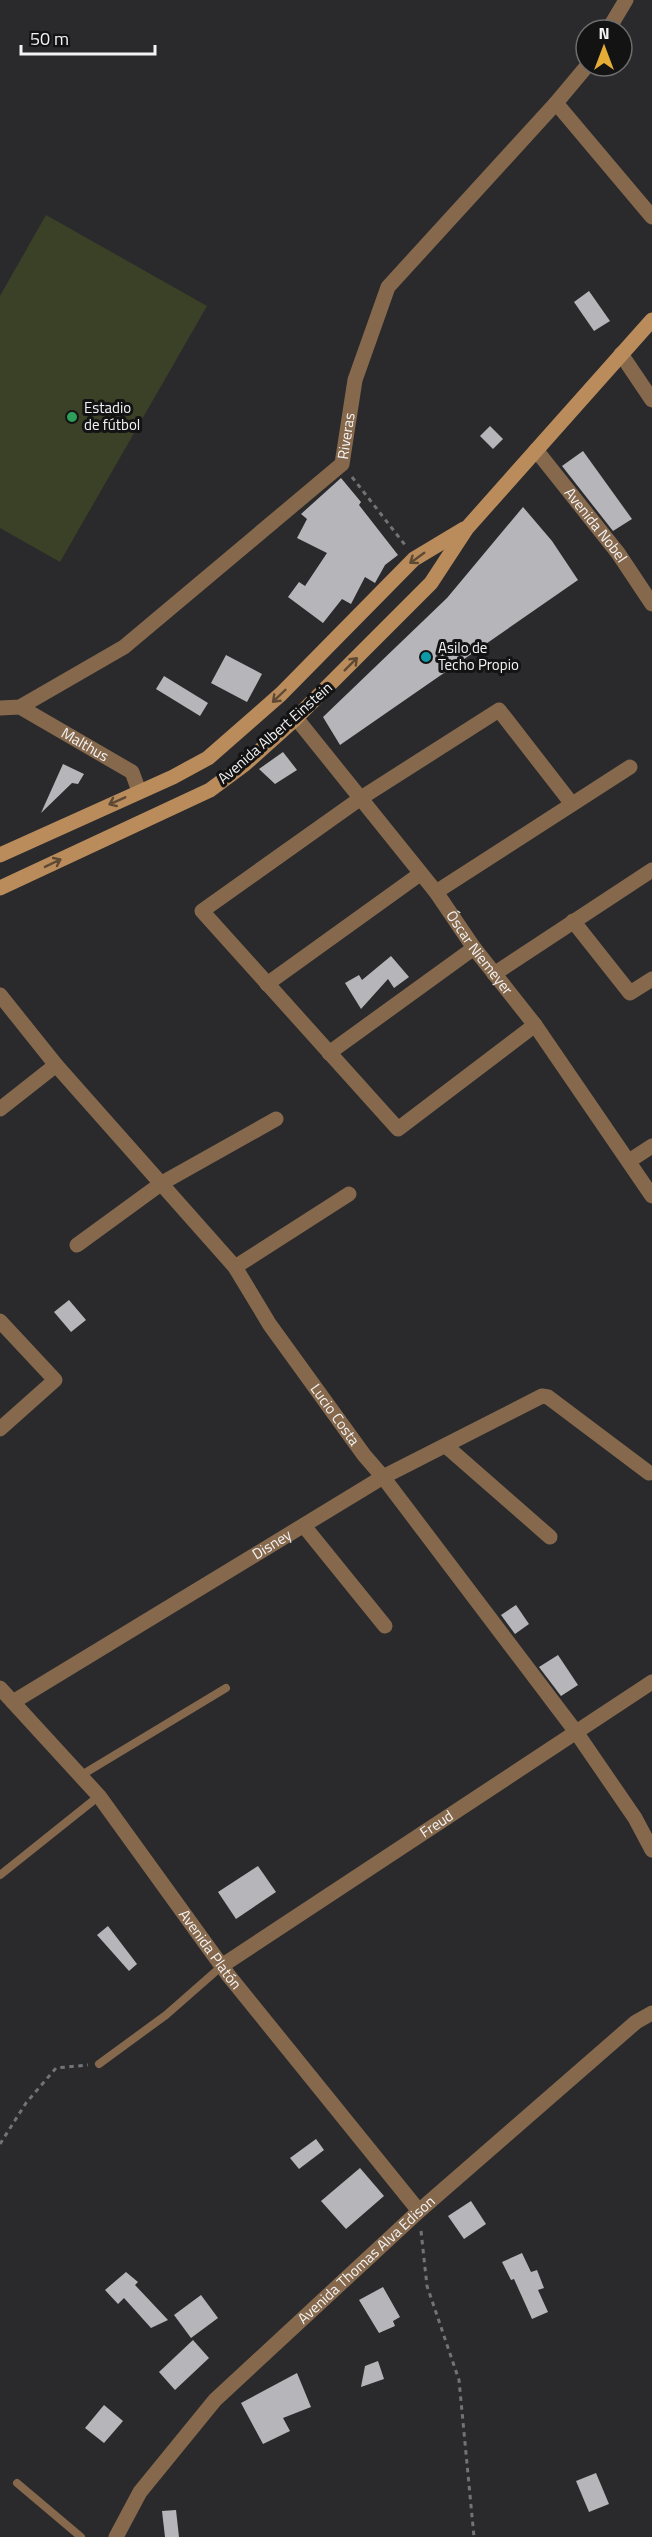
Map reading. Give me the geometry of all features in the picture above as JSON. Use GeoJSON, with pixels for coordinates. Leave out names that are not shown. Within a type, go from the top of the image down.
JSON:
{"type":"FeatureCollection","features":[{"type":"Feature","properties":{"kind":"street"},"geometry":{"type":"LineString","coordinates":[[615,18],[626,0]]}},
{"type":"Feature","properties":{"kind":"street","name":"Riveras"},"geometry":{"type":"LineString","coordinates":[[0,708],[20,707],[124,647],[342,464],[355,380],[388,287],[577,78]]}},
{"type":"Feature","properties":{"kind":"street"},"geometry":{"type":"LineString","coordinates":[[556,103],[652,217]]}},
{"type":"Feature","properties":{"kind":"street","name":"Avenida Albert Einstein"},"geometry":{"type":"LineString","coordinates":[[0,888],[210,790],[245,764],[296,718],[431,583],[467,528],[652,320]]}},
{"type":"Feature","properties":{"kind":"street"},"geometry":{"type":"LineString","coordinates":[[621,354],[652,400]]}},
{"type":"Feature","properties":{"kind":"street","name":"Avenida Nobel"},"geometry":{"type":"LineString","coordinates":[[536,450],[618,553],[652,604]]}},
{"type":"Feature","properties":{"kind":"street","name":"Avenida Albert Einstein"},"geometry":{"type":"LineString","coordinates":[[0,855],[208,758],[281,694],[414,559],[467,528]]}},
{"type":"Feature","properties":{"kind":"street","name":"Malthus"},"geometry":{"type":"LineString","coordinates":[[20,707],[132,772],[139,791]]}},
{"type":"Feature","properties":{"kind":"street"},"geometry":{"type":"LineString","coordinates":[[535,1025],[398,1129],[202,911],[361,798],[499,710],[572,804]]}},
{"type":"Feature","properties":{"kind":"street","name":"Óscar Niemeyer"},"geometry":{"type":"LineString","coordinates":[[296,718],[436,892],[474,948],[535,1025],[652,1196]]}},
{"type":"Feature","properties":{"kind":"street"},"geometry":{"type":"LineString","coordinates":[[436,892],[630,767]]}},
{"type":"Feature","properties":{"kind":"street"},"geometry":{"type":"LineString","coordinates":[[494,974],[652,870]]}},
{"type":"Feature","properties":{"kind":"street"},"geometry":{"type":"LineString","coordinates":[[267,984],[420,874]]}},
{"type":"Feature","properties":{"kind":"street"},"geometry":{"type":"LineString","coordinates":[[573,921],[630,993],[652,979]]}},
{"type":"Feature","properties":{"kind":"street"},"geometry":{"type":"LineString","coordinates":[[329,1053],[474,948]]}},
{"type":"Feature","properties":{"kind":"street","name":"Lucio Costa"},"geometry":{"type":"LineString","coordinates":[[0,995],[56,1065],[235,1267],[270,1325],[364,1455],[576,1732],[635,1818],[652,1850]]}},
{"type":"Feature","properties":{"kind":"street"},"geometry":{"type":"LineString","coordinates":[[0,1109],[56,1065]]}},
{"type":"Feature","properties":{"kind":"street"},"geometry":{"type":"LineString","coordinates":[[77,1245],[162,1183],[276,1119]]}},
{"type":"Feature","properties":{"kind":"street"},"geometry":{"type":"LineString","coordinates":[[629,1161],[652,1146]]}},
{"type":"Feature","properties":{"kind":"street"},"geometry":{"type":"LineString","coordinates":[[235,1267],[349,1194]]}},
{"type":"Feature","properties":{"kind":"street"},"geometry":{"type":"LineString","coordinates":[[0,1321],[54,1380],[0,1429]]}},
{"type":"Feature","properties":{"kind":"street","name":"Disney"},"geometry":{"type":"LineString","coordinates":[[13,1702],[383,1477],[536,1398],[548,1397],[649,1473]]}},
{"type":"Feature","properties":{"kind":"street"},"geometry":{"type":"LineString","coordinates":[[446,1446],[550,1538]]}},
{"type":"Feature","properties":{"kind":"street"},"geometry":{"type":"LineString","coordinates":[[304,1526],[385,1626]]}},
{"type":"Feature","properties":{"kind":"street","name":"Freud"},"geometry":{"type":"LineString","coordinates":[[223,1965],[652,1682]]}},
{"type":"Feature","properties":{"kind":"street","name":"Avenida Platón"},"geometry":{"type":"LineString","coordinates":[[0,1688],[99,1796],[229,1976],[419,2211]]}},
{"type":"Feature","properties":{"kind":"street","name":"Avenida Thomas Alva Edison"},"geometry":{"type":"LineString","coordinates":[[116,2537],[140,2492],[215,2400],[419,2211],[636,2022],[652,2013]]}},
{"type":"Feature","properties":{"kind":"lane"},"geometry":{"type":"LineString","coordinates":[[80,1776],[226,1688]]}},
{"type":"Feature","properties":{"kind":"lane"},"geometry":{"type":"LineString","coordinates":[[0,1875],[99,1796]]}},
{"type":"Feature","properties":{"kind":"lane"},"geometry":{"type":"LineString","coordinates":[[99,2064],[166,2015],[223,1965]]}},
{"type":"Feature","properties":{"kind":"lane"},"geometry":{"type":"LineString","coordinates":[[17,2483],[81,2537]]}},
{"type":"Feature","properties":{"kind":"path"},"geometry":{"type":"LineString","coordinates":[[342,464],[414,559]]}},
{"type":"Feature","properties":{"kind":"path"},"geometry":{"type":"LineString","coordinates":[[0,2144],[26,2103],[56,2068],[99,2064]]}},
{"type":"Feature","properties":{"kind":"path"},"geometry":{"type":"LineString","coordinates":[[419,2211],[427,2286],[459,2380],[474,2537]]}},
{"type":"Feature","properties":{"kind":"green space","name":"Estadio de fútbol"},"geometry":{"type":"Polygon","coordinates":[[[46,215],[207,306],[60,562],[0,528],[0,296],[46,215]]]}},
{"type":"Feature","properties":{"kind":"building"},"geometry":{"type":"Polygon","coordinates":[[[589,291],[610,321],[594,331],[574,302],[589,291]]]}},
{"type":"Feature","properties":{"kind":"building"},"geometry":{"type":"Polygon","coordinates":[[[490,426],[503,439],[493,449],[480,436],[490,426]]]}},
{"type":"Feature","properties":{"kind":"building"},"geometry":{"type":"Polygon","coordinates":[[[583,451],[632,519],[613,531],[562,466],[583,451]]]}},
{"type":"Feature","properties":{"kind":"building"},"geometry":{"type":"Polygon","coordinates":[[[341,478],[398,555],[385,565],[375,583],[365,577],[351,604],[342,599],[323,623],[288,597],[299,582],[305,586],[327,553],[297,538],[307,519],[301,514],[341,478]]]}},
{"type":"Feature","properties":{"kind":"building","name":"Asilo de Techo Propio"},"geometry":{"type":"Polygon","coordinates":[[[523,507],[552,541],[578,580],[340,745],[323,717],[447,598],[523,507]]]}},
{"type":"Feature","properties":{"kind":"building"},"geometry":{"type":"Polygon","coordinates":[[[226,655],[262,674],[247,702],[211,683],[226,655]]]}},
{"type":"Feature","properties":{"kind":"building"},"geometry":{"type":"Polygon","coordinates":[[[164,676],[208,703],[200,716],[156,689],[164,676]]]}},
{"type":"Feature","properties":{"kind":"building"},"geometry":{"type":"Polygon","coordinates":[[[283,752],[297,770],[275,784],[259,769],[283,752]]]}},
{"type":"Feature","properties":{"kind":"building"},"geometry":{"type":"Polygon","coordinates":[[[63,764],[84,774],[78,784],[72,783],[41,813],[63,764]]]}},
{"type":"Feature","properties":{"kind":"building"},"geometry":{"type":"Polygon","coordinates":[[[391,956],[409,977],[394,988],[388,979],[361,1009],[345,983],[359,975],[362,980],[391,956]]]}},
{"type":"Feature","properties":{"kind":"building"},"geometry":{"type":"Polygon","coordinates":[[[69,1300],[86,1320],[71,1332],[54,1312],[69,1300]]]}},
{"type":"Feature","properties":{"kind":"building"},"geometry":{"type":"Polygon","coordinates":[[[516,1605],[529,1624],[515,1634],[501,1615],[516,1605]]]}},
{"type":"Feature","properties":{"kind":"building"},"geometry":{"type":"Polygon","coordinates":[[[558,1655],[578,1685],[561,1696],[539,1667],[558,1655]]]}},
{"type":"Feature","properties":{"kind":"building"},"geometry":{"type":"Polygon","coordinates":[[[258,1866],[276,1892],[236,1919],[218,1892],[258,1866]]]}},
{"type":"Feature","properties":{"kind":"building"},"geometry":{"type":"Polygon","coordinates":[[[108,1926],[137,1964],[129,1971],[97,1935],[108,1926]]]}},
{"type":"Feature","properties":{"kind":"building"},"geometry":{"type":"Polygon","coordinates":[[[316,2139],[324,2150],[299,2169],[290,2158],[316,2139]]]}},
{"type":"Feature","properties":{"kind":"building"},"geometry":{"type":"Polygon","coordinates":[[[360,2168],[384,2196],[346,2229],[321,2201],[360,2168]]]}},
{"type":"Feature","properties":{"kind":"building"},"geometry":{"type":"Polygon","coordinates":[[[471,2201],[486,2224],[464,2239],[448,2216],[471,2201]]]}},
{"type":"Feature","properties":{"kind":"building"},"geometry":{"type":"Polygon","coordinates":[[[522,2253],[531,2272],[537,2270],[544,2288],[538,2290],[548,2312],[532,2319],[514,2279],[511,2280],[502,2262],[522,2253]]]}},
{"type":"Feature","properties":{"kind":"building"},"geometry":{"type":"Polygon","coordinates":[[[126,2272],[138,2282],[135,2285],[168,2320],[151,2328],[124,2298],[118,2304],[105,2290],[126,2272]]]}},
{"type":"Feature","properties":{"kind":"building"},"geometry":{"type":"Polygon","coordinates":[[[383,2287],[400,2317],[393,2321],[395,2326],[379,2333],[359,2300],[383,2287]]]}},
{"type":"Feature","properties":{"kind":"building"},"geometry":{"type":"Polygon","coordinates":[[[201,2295],[218,2318],[191,2338],[174,2315],[201,2295]]]}},
{"type":"Feature","properties":{"kind":"building"},"geometry":{"type":"Polygon","coordinates":[[[193,2340],[209,2358],[175,2390],[159,2372],[193,2340]]]}},
{"type":"Feature","properties":{"kind":"building"},"geometry":{"type":"Polygon","coordinates":[[[378,2361],[384,2379],[361,2387],[365,2366],[378,2361]]]}},
{"type":"Feature","properties":{"kind":"building"},"geometry":{"type":"Polygon","coordinates":[[[297,2373],[311,2407],[283,2418],[290,2431],[263,2444],[241,2403],[297,2373]]]}},
{"type":"Feature","properties":{"kind":"building"},"geometry":{"type":"Polygon","coordinates":[[[104,2405],[123,2421],[104,2443],[85,2428],[104,2405]]]}},
{"type":"Feature","properties":{"kind":"building"},"geometry":{"type":"Polygon","coordinates":[[[596,2473],[609,2504],[589,2512],[576,2481],[596,2473]]]}},
{"type":"Feature","properties":{"kind":"building"},"geometry":{"type":"Polygon","coordinates":[[[176,2510],[179,2537],[165,2537],[162,2511],[176,2510]]]}},
{"type":"Feature","properties":{"kind":"place","name":"Estadio de fútbol"},"geometry":{"type":"Point","coordinates":[72,417]}},
{"type":"Feature","properties":{"kind":"place","name":"Asilo de Techo Propio"},"geometry":{"type":"Point","coordinates":[426,657]}}]}
